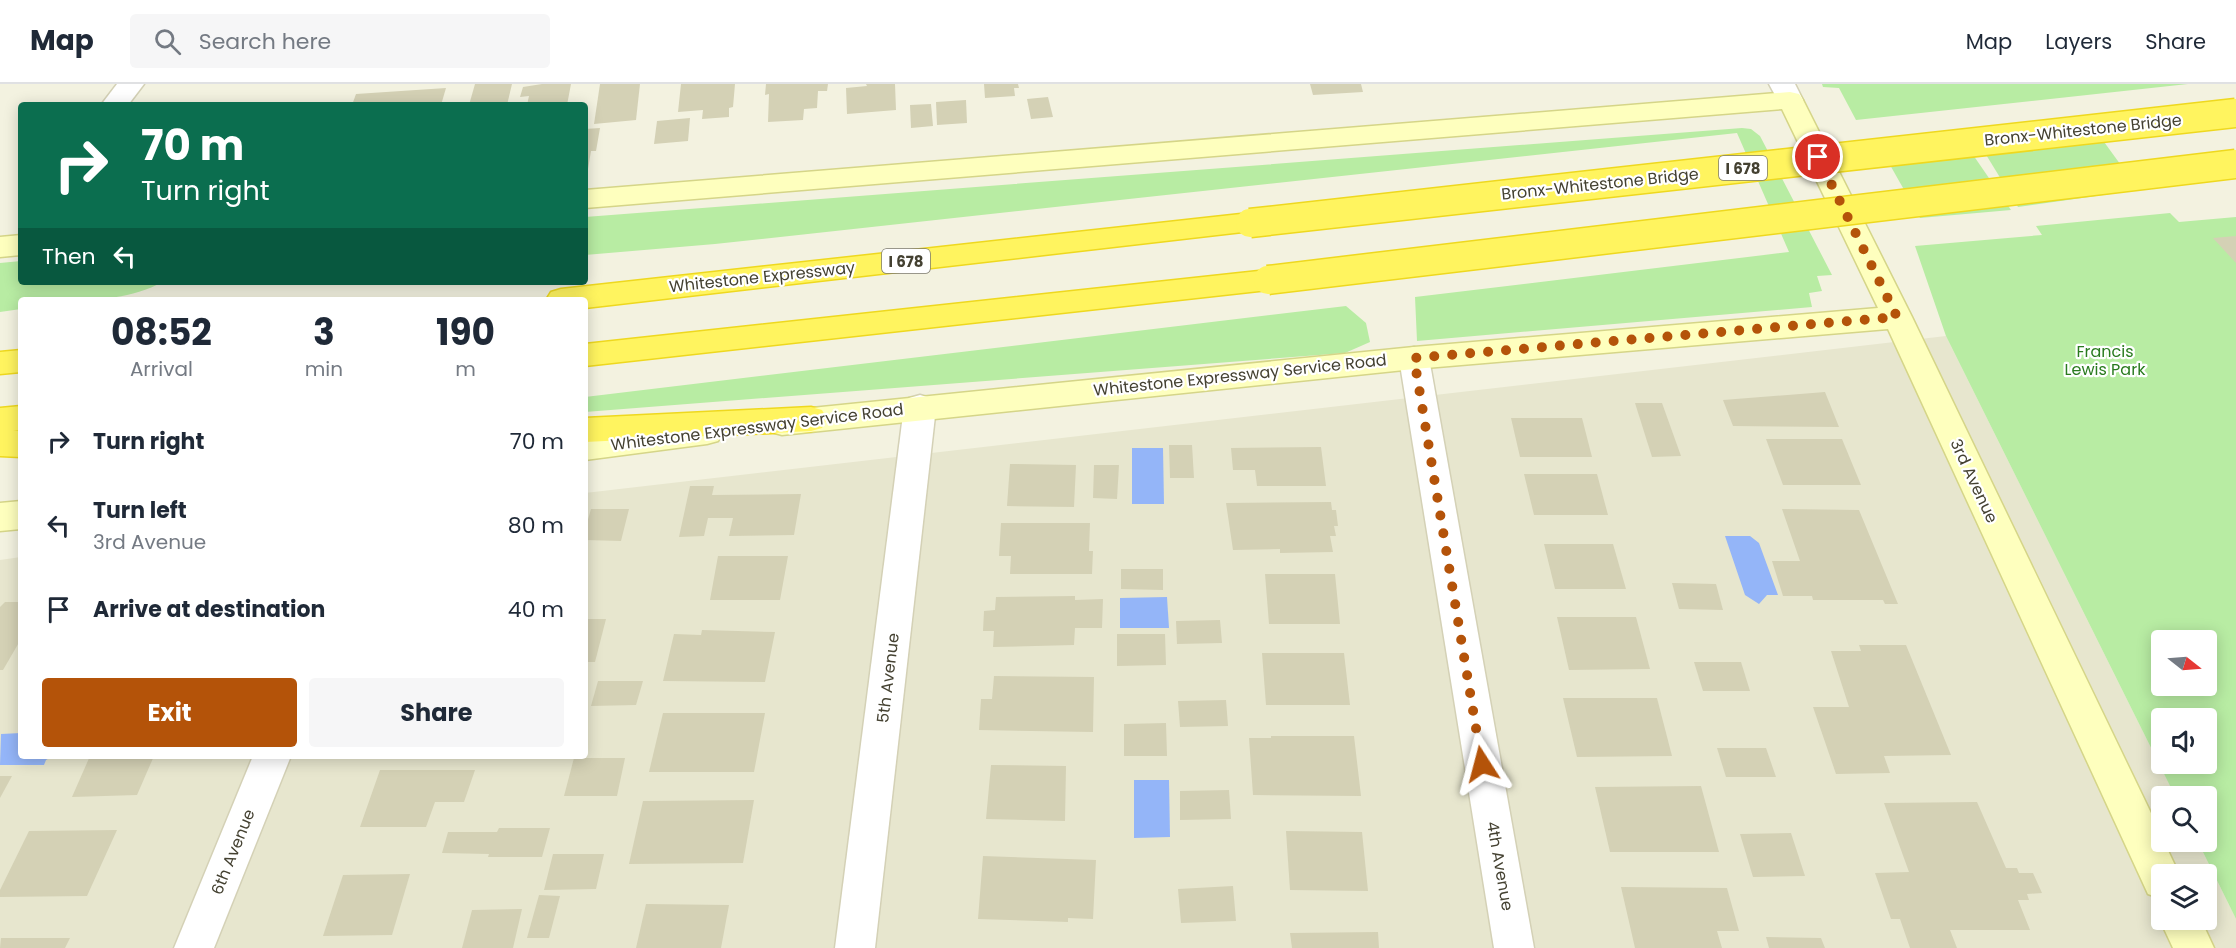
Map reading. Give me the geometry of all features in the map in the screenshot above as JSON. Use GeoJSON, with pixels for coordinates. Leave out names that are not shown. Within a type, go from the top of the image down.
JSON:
{"type":"FeatureCollection","features":[{"type":"Feature","properties":{"kind":"highway","name":"Bronx-Whitestone Bridge"},"geometry":{"type":"LineString","coordinates":[[1250,223],[2236,113]]}},
{"type":"Feature","properties":{"kind":"highway"},"geometry":{"type":"LineString","coordinates":[[588,355],[1268,280],[2236,164]]}},
{"type":"Feature","properties":{"kind":"highway","name":"Whitestone Expressway"},"geometry":{"type":"LineString","coordinates":[[588,297],[1250,223]]}},
{"type":"Feature","properties":{"kind":"highway"},"geometry":{"type":"LineString","coordinates":[[0,354],[18,354]]}},
{"type":"Feature","properties":{"kind":"highway"},"geometry":{"type":"LineString","coordinates":[[0,363],[18,360]]}},
{"type":"Feature","properties":{"kind":"highway"},"geometry":{"type":"LineString","coordinates":[[0,420],[18,418]]}},
{"type":"Feature","properties":{"kind":"highway"},"geometry":{"type":"LineString","coordinates":[[588,430],[811,419]]}},
{"type":"Feature","properties":{"kind":"highway"},"geometry":{"type":"LineString","coordinates":[[0,443],[18,444]]}},
{"type":"Feature","properties":{"kind":"street"},"geometry":{"type":"LineString","coordinates":[[116,102],[131,84]]}},
{"type":"Feature","properties":{"kind":"street"},"geometry":{"type":"LineString","coordinates":[[588,199],[1786,92]]}},
{"type":"Feature","properties":{"kind":"street","name":"3rd Avenue"},"geometry":{"type":"LineString","coordinates":[[1786,92],[1897,317],[2154,864]]}},
{"type":"Feature","properties":{"kind":"street"},"geometry":{"type":"LineString","coordinates":[[0,247],[18,245]]}},
{"type":"Feature","properties":{"kind":"street","name":"Whitestone Expressway Service Road"},"geometry":{"type":"LineString","coordinates":[[588,447],[811,419],[1414,358],[1897,317]]}},
{"type":"Feature","properties":{"kind":"street","name":"4th Avenue"},"geometry":{"type":"LineString","coordinates":[[1414,358],[1514,948]]}},
{"type":"Feature","properties":{"kind":"street","name":"5th Avenue"},"geometry":{"type":"LineString","coordinates":[[855,948],[920,408]]}},
{"type":"Feature","properties":{"kind":"street"},"geometry":{"type":"LineString","coordinates":[[0,517],[18,515]]}},
{"type":"Feature","properties":{"kind":"street","name":"6th Avenue"},"geometry":{"type":"LineString","coordinates":[[194,948],[271,759]]}},
{"type":"Feature","properties":{"kind":"street"},"geometry":{"type":"LineString","coordinates":[[2185,930],[2194,948]]}},
{"type":"Feature","properties":{"kind":"shaded area"},"geometry":{"type":"Polygon","coordinates":[[[1946,336],[2151,748],[2151,774],[2164,774],[2170,786],[2151,786],[2151,852],[2203,852],[2209,864],[2151,864],[2151,930],[2217,930],[2217,880],[2236,919],[2236,948],[0,948],[0,560],[18,557],[18,759],[588,759],[588,493],[1946,336]]]}},
{"type":"Feature","properties":{"kind":"green space"},"geometry":{"type":"Polygon","coordinates":[[[1822,84],[2188,84],[1856,120],[1839,88],[1823,87],[1822,84]]]}},
{"type":"Feature","properties":{"kind":"green space"},"geometry":{"type":"Polygon","coordinates":[[[2091,124],[2139,190],[2018,207],[1974,135],[2091,124]]]}},
{"type":"Feature","properties":{"kind":"green space"},"geometry":{"type":"Polygon","coordinates":[[[1742,128],[1751,129],[1760,136],[1832,275],[1817,276],[1822,291],[1809,293],[1812,307],[1417,341],[1415,297],[1789,252],[1737,133],[715,244],[588,255],[588,217],[1742,128]]]}},
{"type":"Feature","properties":{"kind":"green space"},"geometry":{"type":"Polygon","coordinates":[[[1960,136],[2011,210],[1920,218],[1881,149],[1960,136]]]}},
{"type":"Feature","properties":{"kind":"green space","name":"Francis Lewis Park"},"geometry":{"type":"Polygon","coordinates":[[[2170,213],[2179,222],[2236,217],[2236,919],[2217,880],[2217,864],[2209,864],[2203,852],[2217,852],[2217,786],[2170,786],[2164,774],[2217,774],[2217,708],[2151,708],[2151,748],[1946,336],[1915,246],[2042,235],[2036,226],[2170,213]]]}},
{"type":"Feature","properties":{"kind":"green space"},"geometry":{"type":"Polygon","coordinates":[[[18,261],[18,285],[156,285],[117,297],[18,297],[18,309],[0,312],[0,263],[18,261]]]}},
{"type":"Feature","properties":{"kind":"green space"},"geometry":{"type":"Polygon","coordinates":[[[1346,306],[1366,323],[1370,342],[1345,353],[588,412],[588,397],[1346,306]]]}},
{"type":"Feature","properties":{"kind":"water"},"geometry":{"type":"Polygon","coordinates":[[[1132,448],[1163,448],[1164,504],[1132,504],[1132,448]]]}},
{"type":"Feature","properties":{"kind":"water"},"geometry":{"type":"Polygon","coordinates":[[[1725,536],[1750,536],[1759,543],[1778,595],[1767,595],[1759,604],[1745,595],[1725,536]]]}},
{"type":"Feature","properties":{"kind":"water"},"geometry":{"type":"Polygon","coordinates":[[[1167,597],[1169,628],[1120,628],[1120,598],[1167,597]]]}},
{"type":"Feature","properties":{"kind":"water"},"geometry":{"type":"Polygon","coordinates":[[[18,733],[18,759],[48,759],[44,765],[0,765],[1,734],[18,733]]]}},
{"type":"Feature","properties":{"kind":"water"},"geometry":{"type":"Polygon","coordinates":[[[1134,780],[1169,780],[1170,837],[1134,838],[1134,780]]]}},
{"type":"Feature","properties":{"kind":"building"},"geometry":{"type":"Polygon","coordinates":[[[475,84],[512,84],[508,102],[470,102],[475,84]]]}},
{"type":"Feature","properties":{"kind":"building"},"geometry":{"type":"Polygon","coordinates":[[[542,84],[571,84],[568,102],[528,102],[529,96],[520,97],[523,87],[542,84]]]}},
{"type":"Feature","properties":{"kind":"building"},"geometry":{"type":"Polygon","coordinates":[[[600,84],[640,84],[636,120],[594,124],[600,84]]]}},
{"type":"Feature","properties":{"kind":"building"},"geometry":{"type":"Polygon","coordinates":[[[681,84],[735,84],[733,107],[729,108],[729,117],[702,119],[703,110],[678,112],[681,84]]]}},
{"type":"Feature","properties":{"kind":"building"},"geometry":{"type":"Polygon","coordinates":[[[766,84],[828,84],[827,91],[818,91],[817,108],[804,109],[803,120],[768,122],[769,94],[765,95],[766,84]]]}},
{"type":"Feature","properties":{"kind":"building"},"geometry":{"type":"Polygon","coordinates":[[[866,84],[895,84],[896,110],[847,114],[846,88],[867,86],[866,84]]]}},
{"type":"Feature","properties":{"kind":"building"},"geometry":{"type":"Polygon","coordinates":[[[984,84],[1018,84],[1019,88],[1014,88],[1015,96],[985,98],[984,84]]]}},
{"type":"Feature","properties":{"kind":"building"},"geometry":{"type":"Polygon","coordinates":[[[1310,84],[1361,84],[1363,92],[1313,95],[1310,84]]]}},
{"type":"Feature","properties":{"kind":"building"},"geometry":{"type":"Polygon","coordinates":[[[446,88],[442,102],[353,102],[356,94],[446,88]]]}},
{"type":"Feature","properties":{"kind":"building"},"geometry":{"type":"Polygon","coordinates":[[[1048,97],[1053,117],[1031,119],[1027,99],[1048,97]]]}},
{"type":"Feature","properties":{"kind":"building"},"geometry":{"type":"Polygon","coordinates":[[[966,100],[967,123],[937,125],[936,102],[966,100]]]}},
{"type":"Feature","properties":{"kind":"building"},"geometry":{"type":"Polygon","coordinates":[[[931,104],[933,126],[911,128],[910,105],[931,104]]]}},
{"type":"Feature","properties":{"kind":"building"},"geometry":{"type":"Polygon","coordinates":[[[690,118],[688,141],[654,144],[657,121],[690,118]]]}},
{"type":"Feature","properties":{"kind":"building"},"geometry":{"type":"Polygon","coordinates":[[[600,128],[596,151],[591,151],[588,169],[588,129],[600,128]]]}},
{"type":"Feature","properties":{"kind":"building"},"geometry":{"type":"Polygon","coordinates":[[[2236,236],[2236,263],[2213,238],[2236,236]]]}},
{"type":"Feature","properties":{"kind":"building"},"geometry":{"type":"Polygon","coordinates":[[[1825,392],[1839,427],[1733,426],[1723,400],[1825,392]]]}},
{"type":"Feature","properties":{"kind":"building"},"geometry":{"type":"Polygon","coordinates":[[[1635,403],[1662,403],[1681,456],[1652,457],[1635,403]]]}},
{"type":"Feature","properties":{"kind":"building"},"geometry":{"type":"Polygon","coordinates":[[[1511,418],[1582,418],[1592,457],[1520,457],[1511,418]]]}},
{"type":"Feature","properties":{"kind":"building"},"geometry":{"type":"Polygon","coordinates":[[[1766,439],[1842,439],[1861,485],[1783,485],[1766,439]]]}},
{"type":"Feature","properties":{"kind":"building"},"geometry":{"type":"Polygon","coordinates":[[[1169,445],[1192,445],[1194,478],[1170,478],[1169,445]]]}},
{"type":"Feature","properties":{"kind":"building"},"geometry":{"type":"Polygon","coordinates":[[[1321,447],[1326,486],[1257,486],[1255,470],[1233,470],[1231,448],[1321,447]]]}},
{"type":"Feature","properties":{"kind":"building"},"geometry":{"type":"Polygon","coordinates":[[[1010,464],[1076,465],[1074,507],[1007,506],[1010,464]]]}},
{"type":"Feature","properties":{"kind":"building"},"geometry":{"type":"Polygon","coordinates":[[[1094,465],[1119,465],[1117,499],[1093,498],[1094,465]]]}},
{"type":"Feature","properties":{"kind":"building"},"geometry":{"type":"Polygon","coordinates":[[[1524,474],[1597,474],[1608,515],[1534,515],[1524,474]]]}},
{"type":"Feature","properties":{"kind":"building"},"geometry":{"type":"Polygon","coordinates":[[[690,486],[714,486],[712,495],[801,494],[794,535],[729,536],[733,518],[708,518],[704,536],[679,537],[690,486]]]}},
{"type":"Feature","properties":{"kind":"building"},"geometry":{"type":"Polygon","coordinates":[[[1331,502],[1332,510],[1336,510],[1338,526],[1334,526],[1336,536],[1330,536],[1333,552],[1280,553],[1280,549],[1233,550],[1226,503],[1331,502]]]}},
{"type":"Feature","properties":{"kind":"building"},"geometry":{"type":"Polygon","coordinates":[[[591,509],[629,509],[621,541],[588,540],[588,520],[591,509]]]}},
{"type":"Feature","properties":{"kind":"building"},"geometry":{"type":"Polygon","coordinates":[[[1782,509],[1859,510],[1898,604],[1885,604],[1883,600],[1813,600],[1812,596],[1783,596],[1772,561],[1800,561],[1782,509]]]}},
{"type":"Feature","properties":{"kind":"building"},"geometry":{"type":"Polygon","coordinates":[[[1001,523],[1090,523],[1089,551],[1093,551],[1092,574],[1010,574],[1011,556],[999,556],[1001,523]]]}},
{"type":"Feature","properties":{"kind":"building"},"geometry":{"type":"Polygon","coordinates":[[[1544,544],[1613,544],[1626,589],[1555,589],[1544,544]]]}},
{"type":"Feature","properties":{"kind":"building"},"geometry":{"type":"Polygon","coordinates":[[[718,556],[788,556],[780,600],[710,600],[718,556]]]}},
{"type":"Feature","properties":{"kind":"building"},"geometry":{"type":"Polygon","coordinates":[[[1121,569],[1163,569],[1163,590],[1121,589],[1121,569]]]}},
{"type":"Feature","properties":{"kind":"building"},"geometry":{"type":"Polygon","coordinates":[[[1265,574],[1335,574],[1340,624],[1269,624],[1265,574]]]}},
{"type":"Feature","properties":{"kind":"building"},"geometry":{"type":"Polygon","coordinates":[[[1672,583],[1716,584],[1723,610],[1679,609],[1672,583]]]}},
{"type":"Feature","properties":{"kind":"building"},"geometry":{"type":"Polygon","coordinates":[[[1075,596],[1075,600],[1103,599],[1102,628],[1075,628],[1074,645],[993,647],[994,631],[983,631],[984,611],[995,610],[996,597],[1075,596]]]}},
{"type":"Feature","properties":{"kind":"building"},"geometry":{"type":"Polygon","coordinates":[[[5,602],[18,602],[18,644],[3,670],[0,670],[0,607],[5,602]]]}},
{"type":"Feature","properties":{"kind":"building"},"geometry":{"type":"Polygon","coordinates":[[[1557,617],[1636,617],[1650,669],[1569,670],[1557,617]]]}},
{"type":"Feature","properties":{"kind":"building"},"geometry":{"type":"Polygon","coordinates":[[[588,619],[606,619],[595,662],[588,662],[588,619]]]}},
{"type":"Feature","properties":{"kind":"building"},"geometry":{"type":"Polygon","coordinates":[[[1220,620],[1222,643],[1177,644],[1176,621],[1220,620]]]}},
{"type":"Feature","properties":{"kind":"building"},"geometry":{"type":"Polygon","coordinates":[[[702,630],[775,632],[765,682],[663,681],[674,634],[701,635],[702,630]]]}},
{"type":"Feature","properties":{"kind":"building"},"geometry":{"type":"Polygon","coordinates":[[[1117,634],[1165,634],[1166,665],[1117,666],[1117,634]]]}},
{"type":"Feature","properties":{"kind":"building"},"geometry":{"type":"Polygon","coordinates":[[[1859,645],[1906,645],[1951,755],[1884,756],[1890,773],[1836,774],[1813,707],[1849,707],[1831,651],[1861,651],[1859,645]]]}},
{"type":"Feature","properties":{"kind":"building"},"geometry":{"type":"Polygon","coordinates":[[[1262,653],[1344,653],[1350,705],[1266,705],[1262,653]]]}},
{"type":"Feature","properties":{"kind":"building"},"geometry":{"type":"Polygon","coordinates":[[[1694,662],[1741,662],[1750,691],[1703,691],[1694,662]]]}},
{"type":"Feature","properties":{"kind":"building"},"geometry":{"type":"Polygon","coordinates":[[[994,676],[1094,677],[1093,732],[979,730],[981,699],[992,699],[994,676]]]}},
{"type":"Feature","properties":{"kind":"building"},"geometry":{"type":"Polygon","coordinates":[[[598,681],[643,681],[636,705],[591,706],[598,681]]]}},
{"type":"Feature","properties":{"kind":"building"},"geometry":{"type":"Polygon","coordinates":[[[1563,698],[1657,698],[1672,756],[1577,757],[1563,698]]]}},
{"type":"Feature","properties":{"kind":"building"},"geometry":{"type":"Polygon","coordinates":[[[1226,700],[1228,726],[1180,727],[1178,701],[1226,700]]]}},
{"type":"Feature","properties":{"kind":"building"},"geometry":{"type":"Polygon","coordinates":[[[663,713],[765,713],[754,772],[649,772],[663,713]]]}},
{"type":"Feature","properties":{"kind":"building"},"geometry":{"type":"Polygon","coordinates":[[[1166,723],[1167,756],[1124,756],[1124,724],[1166,723]]]}},
{"type":"Feature","properties":{"kind":"building"},"geometry":{"type":"Polygon","coordinates":[[[1271,736],[1354,736],[1361,796],[1253,795],[1249,738],[1271,738],[1271,736]]]}},
{"type":"Feature","properties":{"kind":"building"},"geometry":{"type":"Polygon","coordinates":[[[1717,748],[1766,748],[1776,777],[1726,777],[1717,748]]]}},
{"type":"Feature","properties":{"kind":"building"},"geometry":{"type":"Polygon","coordinates":[[[625,758],[617,796],[564,796],[574,759],[625,758]]]}},
{"type":"Feature","properties":{"kind":"building"},"geometry":{"type":"Polygon","coordinates":[[[89,759],[153,759],[137,795],[72,797],[89,759]]]}},
{"type":"Feature","properties":{"kind":"building"},"geometry":{"type":"Polygon","coordinates":[[[991,765],[1066,766],[1065,821],[986,819],[991,765]]]}},
{"type":"Feature","properties":{"kind":"building"},"geometry":{"type":"Polygon","coordinates":[[[380,770],[475,770],[464,802],[435,802],[426,827],[360,827],[380,770]]]}},
{"type":"Feature","properties":{"kind":"building"},"geometry":{"type":"Polygon","coordinates":[[[0,776],[12,776],[0,798],[0,776]]]}},
{"type":"Feature","properties":{"kind":"building"},"geometry":{"type":"Polygon","coordinates":[[[1701,786],[1719,852],[1610,852],[1595,787],[1701,786]]]}},
{"type":"Feature","properties":{"kind":"building"},"geometry":{"type":"Polygon","coordinates":[[[1229,790],[1231,819],[1180,820],[1180,791],[1229,790]]]}},
{"type":"Feature","properties":{"kind":"building"},"geometry":{"type":"Polygon","coordinates":[[[754,800],[743,863],[629,864],[643,801],[754,800]]]}},
{"type":"Feature","properties":{"kind":"building"},"geometry":{"type":"Polygon","coordinates":[[[1977,802],[2006,868],[2017,868],[2019,873],[2033,873],[2042,893],[2027,894],[2029,900],[2018,900],[2030,930],[1950,930],[1957,948],[1910,948],[1900,919],[1891,919],[1875,873],[1909,872],[1884,803],[1977,802]]]}},
{"type":"Feature","properties":{"kind":"building"},"geometry":{"type":"Polygon","coordinates":[[[499,828],[550,828],[542,857],[488,857],[489,854],[442,853],[448,832],[497,832],[499,828]]]}},
{"type":"Feature","properties":{"kind":"building"},"geometry":{"type":"Polygon","coordinates":[[[117,830],[87,896],[0,897],[0,890],[29,831],[117,830]]]}},
{"type":"Feature","properties":{"kind":"building"},"geometry":{"type":"Polygon","coordinates":[[[1286,831],[1362,832],[1368,891],[1290,890],[1286,831]]]}},
{"type":"Feature","properties":{"kind":"building"},"geometry":{"type":"Polygon","coordinates":[[[1791,833],[1805,876],[1753,877],[1740,834],[1791,833]]]}},
{"type":"Feature","properties":{"kind":"building"},"geometry":{"type":"Polygon","coordinates":[[[553,854],[604,854],[596,889],[544,890],[553,854]]]}},
{"type":"Feature","properties":{"kind":"building"},"geometry":{"type":"Polygon","coordinates":[[[983,856],[1096,860],[1093,919],[1068,918],[1068,922],[978,919],[983,856]]]}},
{"type":"Feature","properties":{"kind":"building"},"geometry":{"type":"Polygon","coordinates":[[[410,874],[392,935],[323,936],[343,875],[410,874]]]}},
{"type":"Feature","properties":{"kind":"building"},"geometry":{"type":"Polygon","coordinates":[[[1233,886],[1236,921],[1181,923],[1178,889],[1233,886]]]}},
{"type":"Feature","properties":{"kind":"building"},"geometry":{"type":"Polygon","coordinates":[[[1621,887],[1727,888],[1739,931],[1717,931],[1722,948],[1635,948],[1621,887]]]}},
{"type":"Feature","properties":{"kind":"building"},"geometry":{"type":"Polygon","coordinates":[[[539,895],[560,896],[549,938],[527,938],[539,895]]]}},
{"type":"Feature","properties":{"kind":"building"},"geometry":{"type":"Polygon","coordinates":[[[646,904],[729,905],[721,948],[636,948],[646,904]]]}},
{"type":"Feature","properties":{"kind":"building"},"geometry":{"type":"Polygon","coordinates":[[[522,909],[513,948],[462,948],[472,910],[522,909]]]}},
{"type":"Feature","properties":{"kind":"building"},"geometry":{"type":"Polygon","coordinates":[[[1378,932],[1379,948],[1292,948],[1290,933],[1378,932]]]}},
{"type":"Feature","properties":{"kind":"building"},"geometry":{"type":"Polygon","coordinates":[[[1766,937],[1821,938],[1825,948],[1769,948],[1766,937]]]}},
{"type":"Feature","properties":{"kind":"building"},"geometry":{"type":"Polygon","coordinates":[[[1,938],[70,938],[65,948],[0,948],[1,938]]]}},
{"type":"Feature","properties":{"kind":"route"},"geometry":{"type":"LineString","coordinates":[[1482,764],[1414,358],[1897,317],[1818,157]]}}]}
